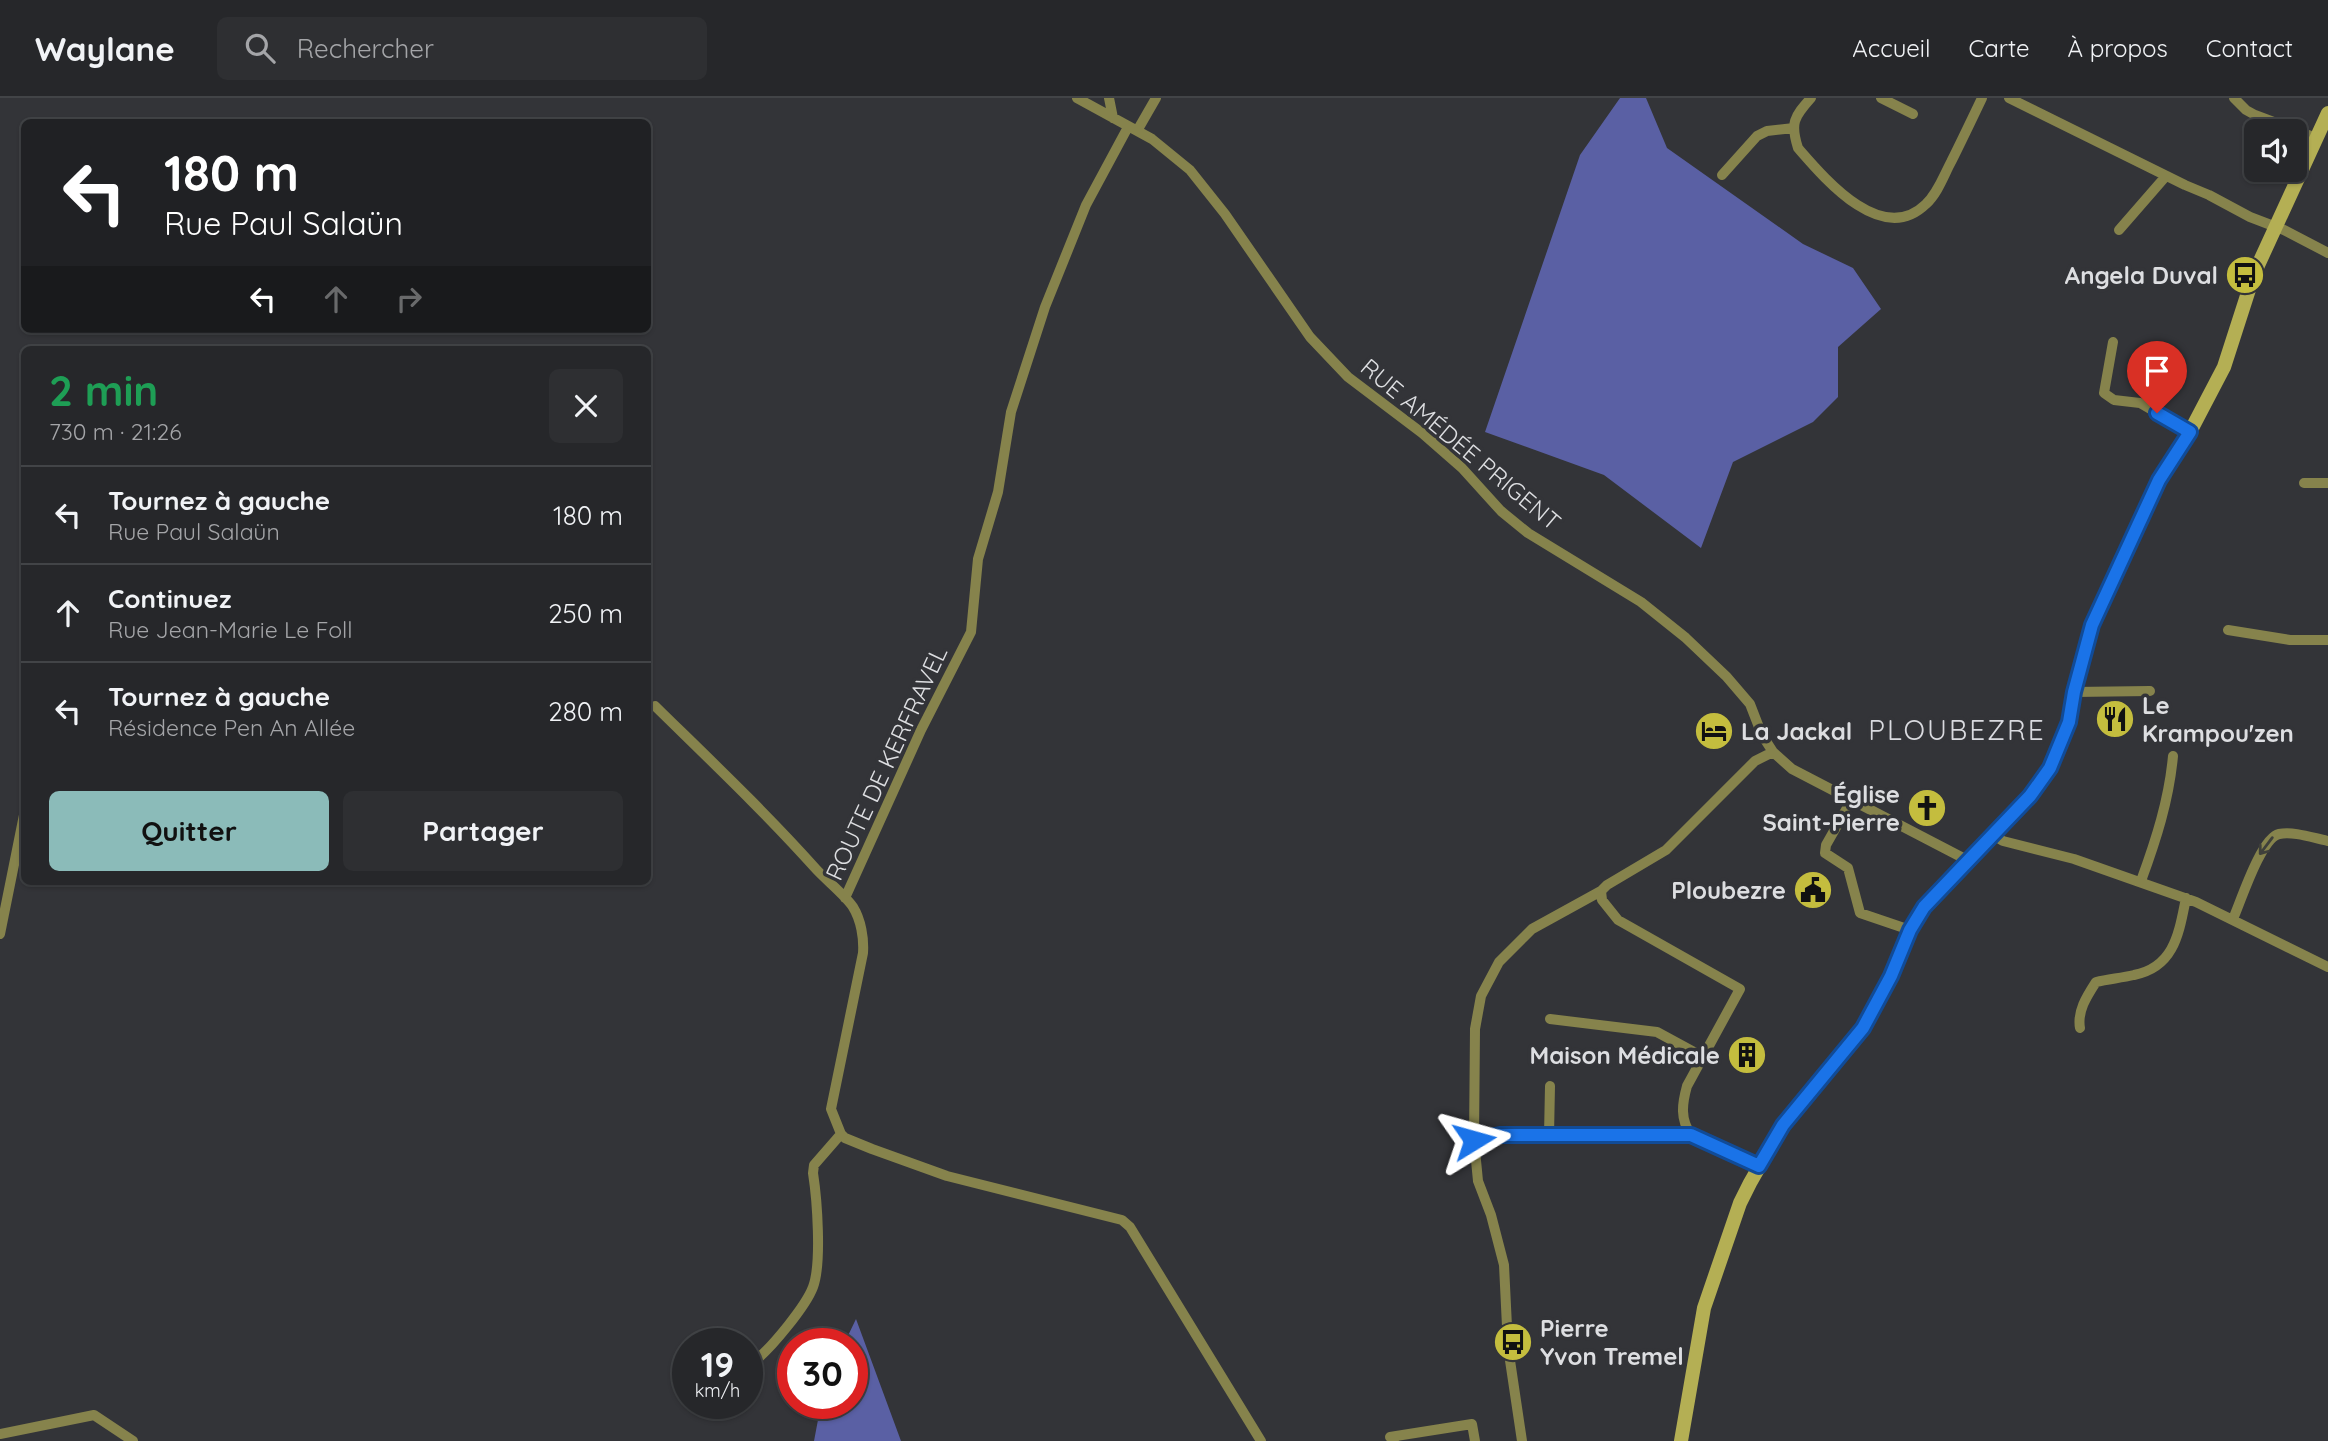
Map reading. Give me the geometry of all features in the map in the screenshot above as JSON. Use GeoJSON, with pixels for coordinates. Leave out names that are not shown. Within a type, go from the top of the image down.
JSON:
{"type":"FeatureCollection","features":[{"type":"Feature","properties":{"kind":"main road"},"geometry":{"type":"LineString","coordinates":[[1681,1441],[1704,1308],[1740,1203],[1783,1125],[1863,1028],[1891,976],[1910,930],[1924,907],[2030,796],[2050,768],[2069,722],[2092,625],[2159,480],[2190,432],[2224,367],[2254,274],[2328,113]]}},
{"type":"Feature","properties":{"kind":"street","name":"RUE AMÉDÉE PRIGENT"},"geometry":{"type":"LineString","coordinates":[[1077,98],[1152,139],[1189,170],[1225,214],[1310,337],[1348,377],[1422,433],[1462,468],[1501,511],[1528,533],[1641,602],[1686,638],[1727,677],[1750,704],[1762,735],[1773,752],[1792,769],[1967,860]]}},
{"type":"Feature","properties":{"kind":"street"},"geometry":{"type":"LineString","coordinates":[[1110,98],[1113,118]]}},
{"type":"Feature","properties":{"kind":"street","name":"ROUTE DE KERFRAVEL"},"geometry":{"type":"LineString","coordinates":[[841,1133],[831,1109],[860,974],[864,942],[858,917],[845,898],[921,730],[971,632],[978,559],[998,492],[1011,412],[1045,307],[1086,205],[1133,129],[1156,98]]}},
{"type":"Feature","properties":{"kind":"street"},"geometry":{"type":"LineString","coordinates":[[1811,98],[1796,114],[1794,128],[1798,148],[1856,205],[1869,213],[1894,218],[1927,203],[1940,184],[1982,98]]}},
{"type":"Feature","properties":{"kind":"street"},"geometry":{"type":"LineString","coordinates":[[1881,98],[1913,114]]}},
{"type":"Feature","properties":{"kind":"street"},"geometry":{"type":"LineString","coordinates":[[2010,98],[2328,253]]}},
{"type":"Feature","properties":{"kind":"street"},"geometry":{"type":"LineString","coordinates":[[2234,98],[2246,110],[2316,138]]}},
{"type":"Feature","properties":{"kind":"street"},"geometry":{"type":"LineString","coordinates":[[1722,175],[1757,136],[1768,131],[1794,128]]}},
{"type":"Feature","properties":{"kind":"street"},"geometry":{"type":"LineString","coordinates":[[2119,230],[2166,176]]}},
{"type":"Feature","properties":{"kind":"street"},"geometry":{"type":"LineString","coordinates":[[2113,342],[2105,393],[2114,400],[2140,403],[2190,432]]}},
{"type":"Feature","properties":{"kind":"street"},"geometry":{"type":"LineString","coordinates":[[2304,483],[2328,483]]}},
{"type":"Feature","properties":{"kind":"street"},"geometry":{"type":"LineString","coordinates":[[2228,630],[2290,640],[2328,640]]}},
{"type":"Feature","properties":{"kind":"street"},"geometry":{"type":"LineString","coordinates":[[2074,692],[2150,691]]}},
{"type":"Feature","properties":{"kind":"street"},"geometry":{"type":"LineString","coordinates":[[654,706],[771,819],[845,898]]}},
{"type":"Feature","properties":{"kind":"street"},"geometry":{"type":"LineString","coordinates":[[1522,1441],[1508,1347],[1504,1265],[1491,1215],[1478,1181],[1474,1140],[1475,1029],[1481,996],[1499,962],[1532,929],[1601,891],[1666,849],[1755,761],[1773,752]]}},
{"type":"Feature","properties":{"kind":"street"},"geometry":{"type":"LineString","coordinates":[[2141,881],[2165,808],[2173,756]]}},
{"type":"Feature","properties":{"kind":"street"},"geometry":{"type":"LineString","coordinates":[[1851,801],[1826,845],[1825,853],[1847,868],[1860,913],[1910,930]]}},
{"type":"Feature","properties":{"kind":"street"},"geometry":{"type":"LineString","coordinates":[[0,934],[21,829]]}},
{"type":"Feature","properties":{"kind":"street"},"geometry":{"type":"LineString","coordinates":[[2233,919],[2259,856],[2271,838],[2280,834],[2293,834],[2328,841]]}},
{"type":"Feature","properties":{"kind":"street"},"geometry":{"type":"LineString","coordinates":[[1993,835],[2003,841],[2074,859],[2186,898],[2328,968]]}},
{"type":"Feature","properties":{"kind":"street"},"geometry":{"type":"LineString","coordinates":[[1601,891],[1602,900],[1618,920],[1740,989],[1687,1086],[1683,1103],[1683,1123],[1691,1135]]}},
{"type":"Feature","properties":{"kind":"street"},"geometry":{"type":"LineString","coordinates":[[2080,1028],[2078,1019],[2096,982],[2136,975],[2154,967],[2167,956],[2175,944],[2186,898]]}},
{"type":"Feature","properties":{"kind":"street"},"geometry":{"type":"LineString","coordinates":[[1550,1019],[1657,1032],[1703,1057]]}},
{"type":"Feature","properties":{"kind":"street"},"geometry":{"type":"LineString","coordinates":[[1549,1135],[1550,1086]]}},
{"type":"Feature","properties":{"kind":"street"},"geometry":{"type":"LineString","coordinates":[[763,1354],[813,1287],[817,1270],[814,1165],[841,1133],[845,1138],[872,1149],[947,1176],[1122,1220],[1130,1227],[1261,1441]]}},
{"type":"Feature","properties":{"kind":"street"},"geometry":{"type":"LineString","coordinates":[[1474,1140],[1500,1135],[1691,1135],[1759,1166]]}},
{"type":"Feature","properties":{"kind":"street"},"geometry":{"type":"LineString","coordinates":[[0,1434],[94,1415],[133,1441]]}},
{"type":"Feature","properties":{"kind":"street"},"geometry":{"type":"LineString","coordinates":[[1394,1441],[1390,1437],[1472,1424],[1475,1441]]}},
{"type":"Feature","properties":{"kind":"shaded area"},"geometry":{"type":"Polygon","coordinates":[[[1620,98],[1646,98],[1667,148],[1803,244],[1853,268],[1881,309],[1838,347],[1838,397],[1813,422],[1733,462],[1701,548],[1604,475],[1485,432],[1580,155],[1620,98]]]}},
{"type":"Feature","properties":{"kind":"shaded area"},"geometry":{"type":"Polygon","coordinates":[[[856,1319],[859,1328],[852,1328],[856,1319]]]}},
{"type":"Feature","properties":{"kind":"shaded area"},"geometry":{"type":"Polygon","coordinates":[[[868,1352],[901,1441],[814,1441],[818,1419],[868,1419],[868,1352]]]}},
{"type":"Feature","properties":{"kind":"place","name":"Angela Duval"},"geometry":{"type":"Point","coordinates":[2245,275]}},
{"type":"Feature","properties":{"kind":"place","name":"Le Krampou'zen"},"geometry":{"type":"Point","coordinates":[2115,719]}},
{"type":"Feature","properties":{"kind":"place","name":"La Jackal"},"geometry":{"type":"Point","coordinates":[1714,731]}},
{"type":"Feature","properties":{"kind":"place","name":"Église Saint-Pierre"},"geometry":{"type":"Point","coordinates":[1927,808]}},
{"type":"Feature","properties":{"kind":"place","name":"Ploubezre"},"geometry":{"type":"Point","coordinates":[1813,890]}},
{"type":"Feature","properties":{"kind":"place","name":"Maison Médicale"},"geometry":{"type":"Point","coordinates":[1747,1055]}},
{"type":"Feature","properties":{"kind":"place","name":"Pierre Yvon Tremel"},"geometry":{"type":"Point","coordinates":[1513,1342]}},
{"type":"Feature","properties":{"kind":"district","name":"PLOUBEZRE"},"geometry":{"type":"Point","coordinates":[1957,729]}},
{"type":"Feature","properties":{"kind":"route"},"geometry":{"type":"LineString","coordinates":[[1474,1140],[1500,1135],[1691,1135],[1759,1166],[1783,1125],[1863,1028],[1891,976],[1910,930],[1924,907],[2045,778],[2069,722],[2083,653],[2092,625],[2129,550],[2159,480],[2190,432],[2157,413]]}}]}
